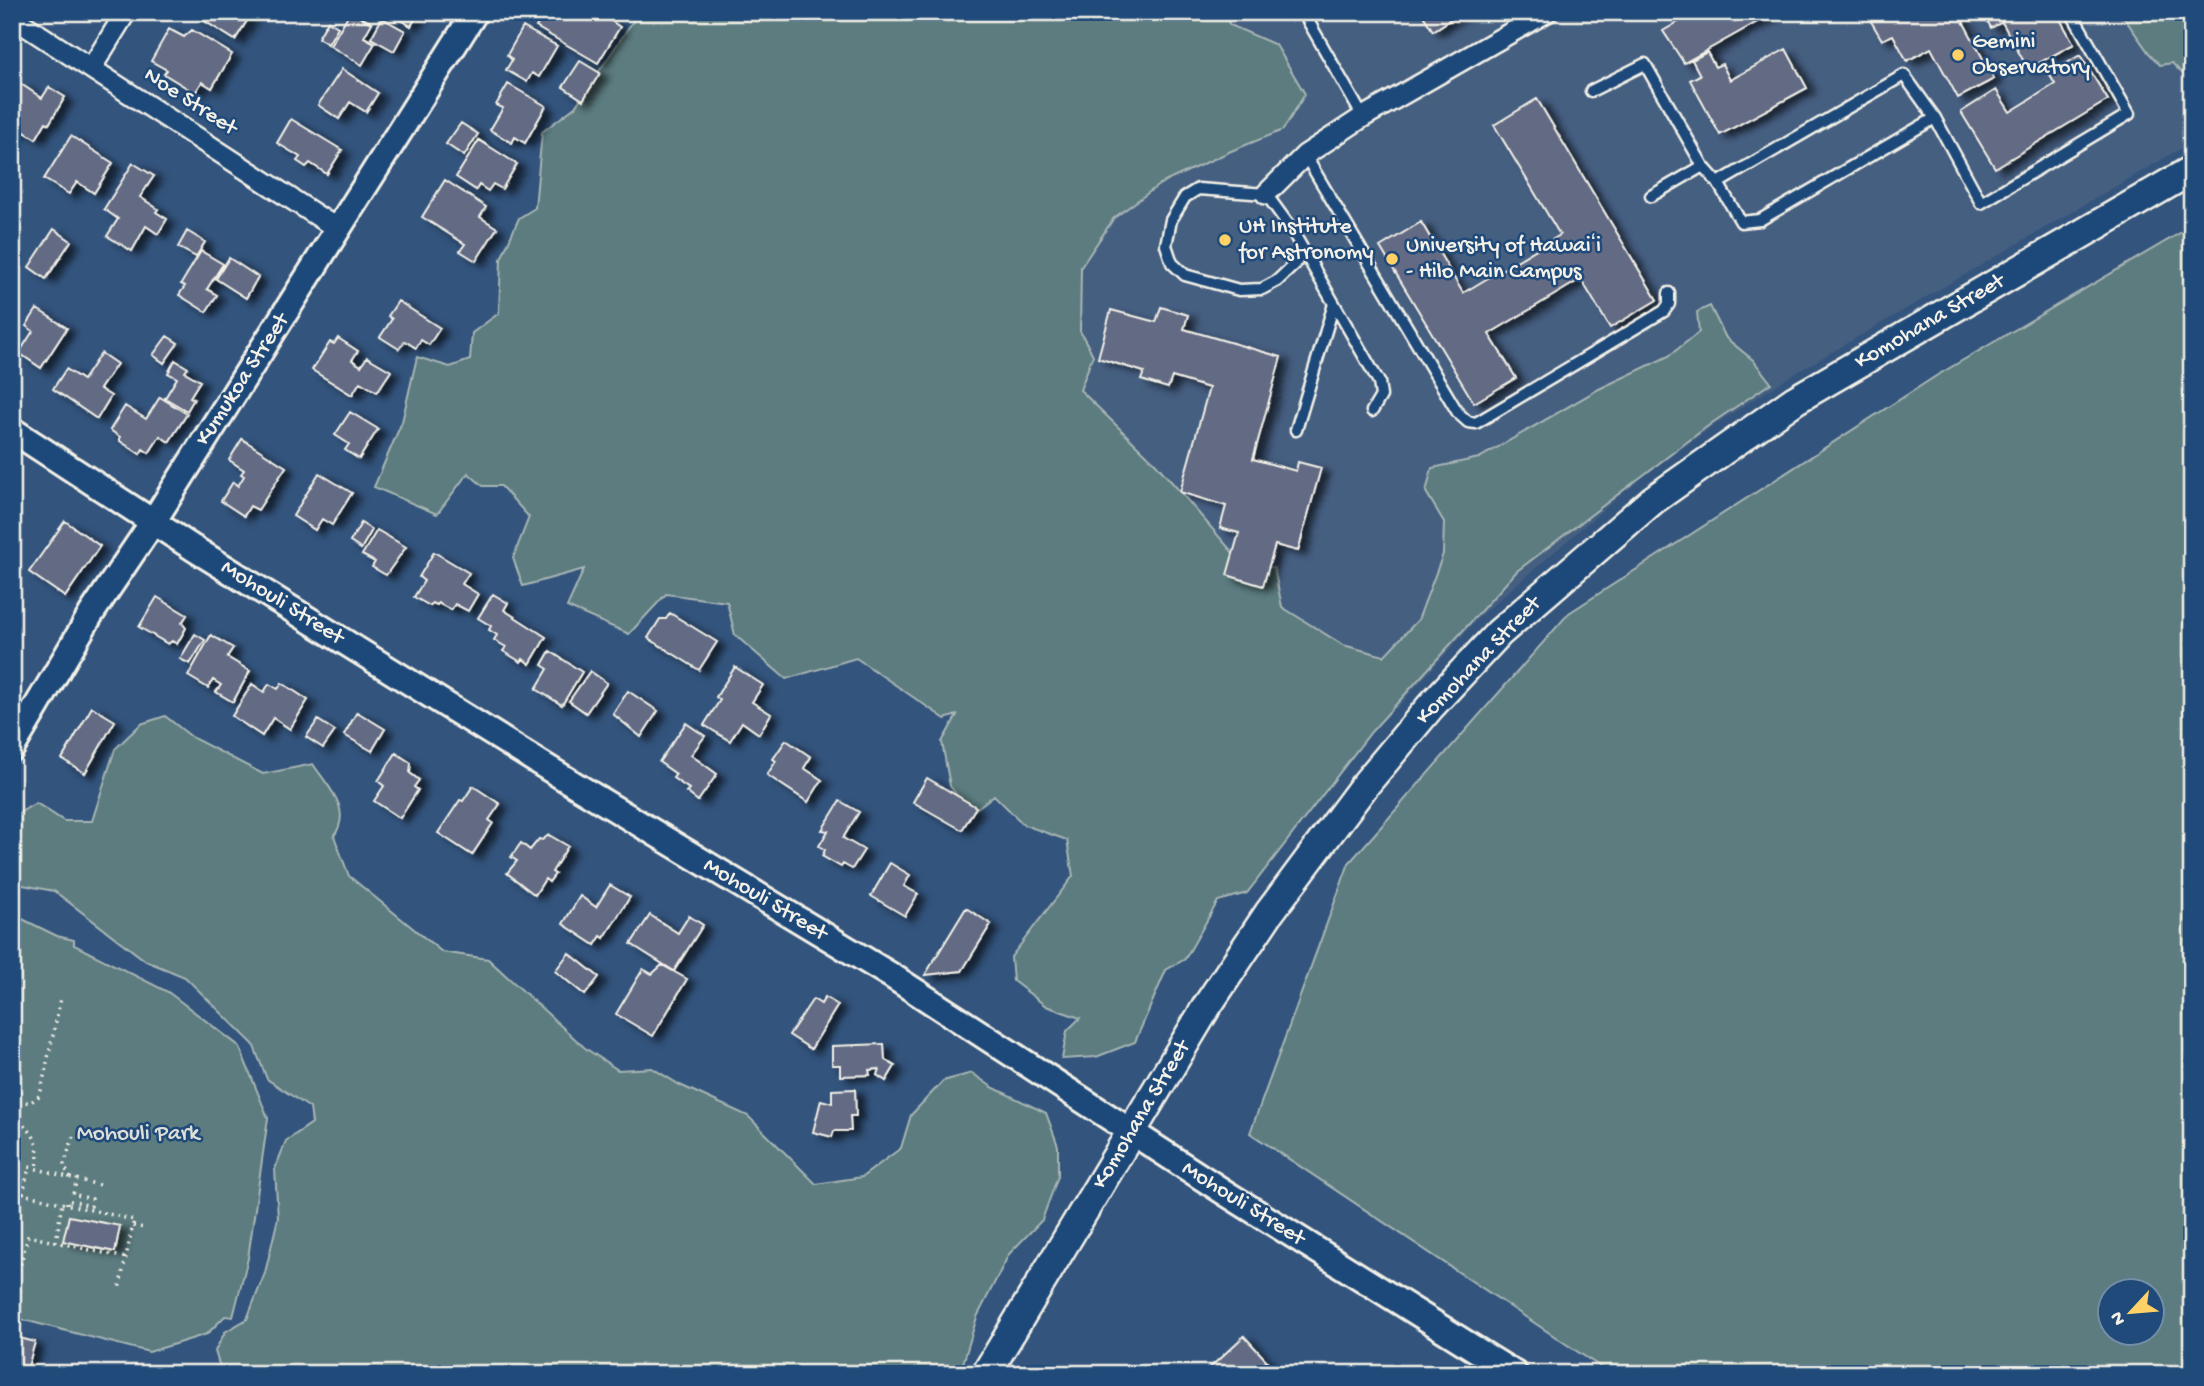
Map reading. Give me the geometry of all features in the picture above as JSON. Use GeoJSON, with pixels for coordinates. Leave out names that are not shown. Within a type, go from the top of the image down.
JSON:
{"type":"FeatureCollection","features":[{"type":"Feature","properties":{"kind":"main road","name":"Komohana Street"},"geometry":{"type":"LineString","coordinates":[[986,1374],[1207,1006],[1269,913],[1364,786],[1430,708],[1499,633],[1653,500],[1786,407],[2192,170]]}},
{"type":"Feature","properties":{"kind":"street"},"geometry":{"type":"LineString","coordinates":[[92,68],[126,12]]}},
{"type":"Feature","properties":{"kind":"street","name":"Kumukoa Street"},"geometry":{"type":"LineString","coordinates":[[12,748],[91,614],[153,522],[475,12]]}},
{"type":"Feature","properties":{"kind":"street"},"geometry":{"type":"LineString","coordinates":[[1266,194],[1305,155],[1363,117],[1547,12]]}},
{"type":"Feature","properties":{"kind":"street","name":"Noe Street"},"geometry":{"type":"LineString","coordinates":[[12,17],[339,230]]}},
{"type":"Feature","properties":{"kind":"street","name":"Mohouli Street"},"geometry":{"type":"LineString","coordinates":[[12,430],[153,522],[577,786],[892,976],[1131,1132],[1515,1374]]}},
{"type":"Feature","properties":{"kind":"lane"},"geometry":{"type":"LineString","coordinates":[[1303,12],[1363,117]]}},
{"type":"Feature","properties":{"kind":"lane"},"geometry":{"type":"LineString","coordinates":[[1718,183],[1904,75],[1935,118],[1981,203],[2129,114],[2071,12]]}},
{"type":"Feature","properties":{"kind":"lane"},"geometry":{"type":"LineString","coordinates":[[1591,91],[1646,64],[1703,166],[1718,183],[1741,222],[1760,220],[1935,118]]}},
{"type":"Feature","properties":{"kind":"lane"},"geometry":{"type":"LineString","coordinates":[[1305,155],[1458,414],[1468,422],[1476,423],[1664,311],[1669,303],[1669,293]]}},
{"type":"Feature","properties":{"kind":"lane"},"geometry":{"type":"LineString","coordinates":[[1650,196],[1703,166]]}},
{"type":"Feature","properties":{"kind":"lane"},"geometry":{"type":"LineString","coordinates":[[1303,251],[1286,273],[1262,289],[1239,290],[1185,275],[1172,263],[1166,245],[1171,220],[1185,197],[1198,189],[1266,194],[1303,251],[1379,382],[1381,396],[1372,411]]}},
{"type":"Feature","properties":{"kind":"lane"},"geometry":{"type":"LineString","coordinates":[[1296,430],[1334,304]]}},
{"type":"Feature","properties":{"kind":"path"},"geometry":{"type":"LineString","coordinates":[[12,1099],[30,1103],[40,1095],[61,998]]}},
{"type":"Feature","properties":{"kind":"path"},"geometry":{"type":"LineString","coordinates":[[12,1136],[14,1119]]}},
{"type":"Feature","properties":{"kind":"path"},"geometry":{"type":"LineString","coordinates":[[14,1119],[32,1133],[39,1151],[37,1169]]}},
{"type":"Feature","properties":{"kind":"path"},"geometry":{"type":"LineString","coordinates":[[70,1178],[64,1165],[73,1136]]}},
{"type":"Feature","properties":{"kind":"path"},"geometry":{"type":"LineString","coordinates":[[99,1185],[29,1167],[23,1194],[134,1220],[119,1289]]}},
{"type":"Feature","properties":{"kind":"path"},"geometry":{"type":"LineString","coordinates":[[55,1242],[67,1200],[92,1206],[92,1199],[73,1194],[77,1180]]}},
{"type":"Feature","properties":{"kind":"path"},"geometry":{"type":"LineString","coordinates":[[12,1206],[19,1181],[26,1182]]}},
{"type":"Feature","properties":{"kind":"path"},"geometry":{"type":"LineString","coordinates":[[133,1226],[145,1228]]}},
{"type":"Feature","properties":{"kind":"path"},"geometry":{"type":"LineString","coordinates":[[13,1290],[28,1237],[126,1258]]}},
{"type":"Feature","properties":{"kind":"shaded area","name":"University of Hawaiʻi - Hilo Main Campus"},"geometry":{"type":"Polygon","coordinates":[[[638,12],[2192,12],[2192,142],[1791,376],[1722,420],[1638,480],[1481,615],[1396,709],[584,103],[638,12]]]}},
{"type":"Feature","properties":{"kind":"green space"},"geometry":{"type":"Polygon","coordinates":[[[639,12],[1222,12],[1230,25],[1276,45],[1305,94],[1283,130],[1160,184],[1114,218],[1081,267],[1080,331],[1093,355],[1080,390],[1156,464],[1234,554],[1274,568],[1282,607],[1343,645],[1384,656],[1418,620],[1443,554],[1444,522],[1426,492],[1432,468],[1479,458],[1599,389],[1669,356],[1699,332],[1697,312],[1710,306],[1726,338],[1753,360],[1771,383],[1712,423],[1517,571],[1371,732],[1247,893],[1218,901],[1185,959],[1166,970],[1135,1042],[1096,1057],[1062,1059],[1067,1031],[1080,1018],[1046,1006],[1013,981],[1011,957],[1073,876],[1067,840],[1024,825],[994,795],[971,813],[950,786],[942,742],[957,715],[945,719],[856,658],[786,679],[735,635],[727,602],[666,594],[629,634],[567,607],[584,569],[523,586],[513,558],[529,517],[501,486],[483,486],[468,473],[437,514],[374,487],[402,422],[417,357],[450,367],[470,360],[472,333],[499,313],[501,259],[519,218],[535,208],[542,132],[575,107],[639,12]]]}},
{"type":"Feature","properties":{"kind":"green space"},"geometry":{"type":"Polygon","coordinates":[[[2120,12],[2181,12],[2192,21],[2192,83],[2172,63],[2160,65],[2120,12]]]}},
{"type":"Feature","properties":{"kind":"green space"},"geometry":{"type":"Polygon","coordinates":[[[2192,226],[2192,1374],[1611,1374],[1250,1133],[1349,863],[1569,613],[1936,376],[2192,226]]]}},
{"type":"Feature","properties":{"kind":"green space"},"geometry":{"type":"Polygon","coordinates":[[[165,716],[193,738],[263,774],[313,764],[340,807],[341,817],[334,836],[349,876],[442,952],[488,959],[585,1048],[618,1070],[652,1068],[680,1085],[748,1116],[816,1184],[862,1177],[901,1148],[911,1115],[943,1081],[972,1073],[992,1087],[1046,1113],[1058,1146],[1058,1176],[1042,1220],[1009,1254],[977,1317],[962,1367],[956,1374],[225,1374],[221,1371],[215,1351],[225,1332],[247,1319],[265,1273],[278,1218],[275,1169],[286,1141],[312,1123],[310,1108],[267,1079],[253,1044],[185,977],[146,961],[54,891],[12,883],[12,817],[36,803],[64,821],[92,821],[115,749],[141,724],[165,716]]]}},
{"type":"Feature","properties":{"kind":"green space","name":"Mohouli Park"},"geometry":{"type":"Polygon","coordinates":[[[12,914],[57,936],[74,940],[74,945],[168,992],[239,1046],[268,1118],[248,1258],[233,1317],[225,1316],[207,1334],[149,1352],[12,1317],[12,914]]]}},
{"type":"Feature","properties":{"kind":"building"},"geometry":{"type":"Polygon","coordinates":[[[190,12],[244,12],[250,16],[235,40],[190,12]]]}},
{"type":"Feature","properties":{"kind":"building"},"geometry":{"type":"Polygon","coordinates":[[[350,12],[372,23],[364,37],[375,43],[362,65],[330,46],[350,12]]]}},
{"type":"Feature","properties":{"kind":"building"},"geometry":{"type":"Polygon","coordinates":[[[388,12],[419,12],[411,26],[388,12]]]}},
{"type":"Feature","properties":{"kind":"building"},"geometry":{"type":"Polygon","coordinates":[[[540,12],[598,12],[620,27],[598,63],[536,27],[544,15],[540,12]]]}},
{"type":"Feature","properties":{"kind":"building"},"geometry":{"type":"Polygon","coordinates":[[[1421,12],[1462,12],[1433,31],[1421,12]]]}},
{"type":"Feature","properties":{"kind":"building"},"geometry":{"type":"Polygon","coordinates":[[[1695,12],[1775,12],[1684,63],[1663,31],[1695,12]]]}},
{"type":"Feature","properties":{"kind":"building","name":"Gemini Observatory"},"geometry":{"type":"Polygon","coordinates":[[[1880,12],[1961,12],[1959,14],[1994,79],[1958,98],[1931,48],[1907,61],[1893,35],[1882,40],[1869,18],[1880,12]]]}},
{"type":"Feature","properties":{"kind":"building","name":"Gemini Observatory"},"geometry":{"type":"Polygon","coordinates":[[[1983,12],[2056,12],[2074,44],[2028,69],[2002,22],[1991,28],[1983,12]]]}},
{"type":"Feature","properties":{"kind":"building"},"geometry":{"type":"Polygon","coordinates":[[[382,18],[405,31],[394,51],[371,38],[382,18]]]}},
{"type":"Feature","properties":{"kind":"building"},"geometry":{"type":"Polygon","coordinates":[[[328,21],[338,27],[328,44],[318,38],[328,21]]]}},
{"type":"Feature","properties":{"kind":"building"},"geometry":{"type":"Polygon","coordinates":[[[523,27],[557,46],[539,77],[532,73],[527,82],[506,70],[512,60],[507,55],[523,27]]]}},
{"type":"Feature","properties":{"kind":"building"},"geometry":{"type":"Polygon","coordinates":[[[169,29],[184,37],[192,30],[232,54],[212,88],[202,82],[195,93],[164,74],[167,70],[151,61],[169,29]]]}},
{"type":"Feature","properties":{"kind":"building"},"geometry":{"type":"Polygon","coordinates":[[[1786,49],[1807,88],[1720,135],[1690,80],[1700,75],[1692,60],[1707,52],[1715,67],[1722,64],[1730,80],[1786,49]]]}},
{"type":"Feature","properties":{"kind":"building"},"geometry":{"type":"Polygon","coordinates":[[[2080,55],[2108,100],[1995,168],[1961,112],[1996,90],[2010,112],[2055,84],[2049,74],[2080,55]]]}},
{"type":"Feature","properties":{"kind":"building"},"geometry":{"type":"Polygon","coordinates":[[[580,61],[600,73],[583,100],[563,87],[580,61]]]}},
{"type":"Feature","properties":{"kind":"building"},"geometry":{"type":"Polygon","coordinates":[[[342,69],[378,93],[366,112],[350,102],[339,119],[318,105],[342,69]]]}},
{"type":"Feature","properties":{"kind":"building"},"geometry":{"type":"Polygon","coordinates":[[[21,84],[42,98],[49,87],[65,97],[49,124],[46,122],[36,139],[18,128],[12,138],[12,99],[21,84]]]}},
{"type":"Feature","properties":{"kind":"building"},"geometry":{"type":"Polygon","coordinates":[[[508,84],[546,106],[525,143],[515,137],[512,143],[490,130],[503,108],[496,105],[508,84]]]}},
{"type":"Feature","properties":{"kind":"building"},"geometry":{"type":"Polygon","coordinates":[[[1537,99],[1657,300],[1610,328],[1581,279],[1489,334],[1516,378],[1474,403],[1380,247],[1421,222],[1463,293],[1560,235],[1494,125],[1537,99]]]}},
{"type":"Feature","properties":{"kind":"building"},"geometry":{"type":"Polygon","coordinates":[[[291,119],[342,150],[327,174],[310,163],[306,167],[297,161],[300,157],[277,143],[291,119]]]}},
{"type":"Feature","properties":{"kind":"building"},"geometry":{"type":"Polygon","coordinates":[[[461,123],[478,134],[464,156],[446,144],[461,123]]]}},
{"type":"Feature","properties":{"kind":"building"},"geometry":{"type":"Polygon","coordinates":[[[71,136],[113,163],[94,193],[77,182],[69,194],[44,179],[71,136]]]}},
{"type":"Feature","properties":{"kind":"building"},"geometry":{"type":"Polygon","coordinates":[[[479,140],[517,164],[502,189],[493,184],[488,191],[479,185],[476,190],[456,177],[479,140]]]}},
{"type":"Feature","properties":{"kind":"building"},"geometry":{"type":"Polygon","coordinates":[[[133,163],[154,176],[140,197],[167,219],[158,234],[146,226],[132,251],[107,236],[118,219],[104,209],[133,163]]]}},
{"type":"Feature","properties":{"kind":"building"},"geometry":{"type":"Polygon","coordinates":[[[445,180],[486,207],[480,217],[497,228],[476,261],[460,251],[465,244],[422,217],[445,180]]]}},
{"type":"Feature","properties":{"kind":"building"},"geometry":{"type":"Polygon","coordinates":[[[54,229],[71,241],[46,279],[29,267],[54,229]]]}},
{"type":"Feature","properties":{"kind":"building"},"geometry":{"type":"Polygon","coordinates":[[[187,231],[205,242],[196,257],[178,247],[187,231]]]}},
{"type":"Feature","properties":{"kind":"building"},"geometry":{"type":"Polygon","coordinates":[[[201,251],[223,264],[207,289],[217,295],[206,312],[179,295],[185,286],[181,284],[201,251]]]}},
{"type":"Feature","properties":{"kind":"building"},"geometry":{"type":"Polygon","coordinates":[[[229,258],[258,277],[246,298],[216,279],[229,258]]]}},
{"type":"Feature","properties":{"kind":"building"},"geometry":{"type":"Polygon","coordinates":[[[398,301],[440,328],[429,345],[421,340],[416,348],[405,341],[399,349],[380,337],[392,319],[388,316],[398,301]]]}},
{"type":"Feature","properties":{"kind":"building"},"geometry":{"type":"Polygon","coordinates":[[[1161,307],[1188,315],[1184,329],[1281,357],[1253,459],[1296,471],[1298,462],[1321,468],[1298,551],[1275,545],[1263,586],[1227,575],[1239,533],[1220,528],[1226,506],[1180,492],[1209,388],[1172,377],[1168,388],[1141,380],[1144,372],[1098,358],[1111,310],[1156,322],[1161,307]]]}},
{"type":"Feature","properties":{"kind":"building"},"geometry":{"type":"Polygon","coordinates":[[[37,309],[67,328],[41,368],[19,353],[33,331],[26,326],[37,309]]]}},
{"type":"Feature","properties":{"kind":"building"},"geometry":{"type":"Polygon","coordinates":[[[167,336],[178,343],[164,363],[153,355],[167,336]]]}},
{"type":"Feature","properties":{"kind":"building"},"geometry":{"type":"Polygon","coordinates":[[[338,338],[358,351],[352,360],[361,366],[367,357],[391,371],[377,392],[360,382],[352,395],[312,370],[330,342],[334,344],[338,338]]]}},
{"type":"Feature","properties":{"kind":"building"},"geometry":{"type":"Polygon","coordinates":[[[101,353],[117,364],[100,389],[111,396],[97,419],[53,389],[66,369],[83,380],[101,353]]]}},
{"type":"Feature","properties":{"kind":"building"},"geometry":{"type":"Polygon","coordinates":[[[175,360],[188,368],[185,372],[200,381],[190,397],[194,399],[187,411],[165,398],[177,378],[168,373],[175,360]]]}},
{"type":"Feature","properties":{"kind":"building"},"geometry":{"type":"Polygon","coordinates":[[[160,397],[187,414],[169,442],[160,436],[149,453],[143,449],[140,454],[120,441],[120,437],[110,430],[125,406],[146,419],[160,397]]]}},
{"type":"Feature","properties":{"kind":"building"},"geometry":{"type":"Polygon","coordinates":[[[350,412],[378,429],[359,459],[345,450],[349,444],[335,435],[350,412]]]}},
{"type":"Feature","properties":{"kind":"building"},"geometry":{"type":"Polygon","coordinates":[[[242,439],[286,467],[258,510],[250,506],[244,516],[221,501],[233,482],[238,486],[244,476],[241,474],[244,470],[229,460],[242,439]]]}},
{"type":"Feature","properties":{"kind":"building"},"geometry":{"type":"Polygon","coordinates":[[[319,473],[352,493],[332,525],[322,519],[315,530],[293,516],[319,473]]]}},
{"type":"Feature","properties":{"kind":"building"},"geometry":{"type":"Polygon","coordinates":[[[65,521],[100,546],[65,597],[29,572],[65,521]]]}},
{"type":"Feature","properties":{"kind":"building"},"geometry":{"type":"Polygon","coordinates":[[[361,523],[372,530],[361,549],[350,542],[361,523]]]}},
{"type":"Feature","properties":{"kind":"building"},"geometry":{"type":"Polygon","coordinates":[[[377,530],[406,547],[386,575],[372,567],[375,562],[362,555],[377,530]]]}},
{"type":"Feature","properties":{"kind":"building"},"geometry":{"type":"Polygon","coordinates":[[[434,552],[469,573],[462,584],[478,594],[468,611],[455,604],[451,610],[438,603],[432,603],[430,606],[414,597],[424,581],[419,577],[434,552]]]}},
{"type":"Feature","properties":{"kind":"building"},"geometry":{"type":"Polygon","coordinates":[[[493,594],[508,603],[504,610],[546,637],[530,664],[523,659],[521,662],[503,651],[506,647],[494,640],[497,635],[489,630],[491,626],[478,618],[493,594]]]}},
{"type":"Feature","properties":{"kind":"building"},"geometry":{"type":"Polygon","coordinates":[[[157,597],[187,615],[182,623],[186,628],[177,644],[172,641],[168,644],[139,627],[157,597]]]}},
{"type":"Feature","properties":{"kind":"building"},"geometry":{"type":"Polygon","coordinates":[[[670,613],[717,642],[699,670],[648,638],[660,619],[666,619],[670,613]]]}},
{"type":"Feature","properties":{"kind":"building"},"geometry":{"type":"Polygon","coordinates":[[[195,634],[205,640],[190,664],[180,659],[195,634]]]}},
{"type":"Feature","properties":{"kind":"building"},"geometry":{"type":"Polygon","coordinates":[[[211,635],[233,648],[227,657],[250,671],[233,702],[216,692],[221,685],[213,680],[208,688],[188,676],[211,635]]]}},
{"type":"Feature","properties":{"kind":"building"},"geometry":{"type":"Polygon","coordinates":[[[550,651],[582,672],[562,705],[536,689],[548,669],[542,665],[550,651]]]}},
{"type":"Feature","properties":{"kind":"building"},"geometry":{"type":"Polygon","coordinates":[[[735,667],[763,685],[752,702],[771,714],[759,734],[742,722],[730,741],[704,725],[720,700],[716,697],[735,667]]]}},
{"type":"Feature","properties":{"kind":"building"},"geometry":{"type":"Polygon","coordinates":[[[590,671],[607,683],[586,713],[569,701],[590,671]]]}},
{"type":"Feature","properties":{"kind":"building"},"geometry":{"type":"Polygon","coordinates":[[[282,683],[308,700],[290,729],[273,718],[262,736],[232,716],[252,684],[264,692],[269,684],[278,689],[282,683]]]}},
{"type":"Feature","properties":{"kind":"building"},"geometry":{"type":"Polygon","coordinates":[[[628,691],[658,711],[641,737],[613,714],[628,691]]]}},
{"type":"Feature","properties":{"kind":"building"},"geometry":{"type":"Polygon","coordinates":[[[92,707],[115,721],[85,773],[62,759],[92,707]]]}},
{"type":"Feature","properties":{"kind":"building"},"geometry":{"type":"Polygon","coordinates":[[[357,712],[385,729],[372,751],[344,735],[357,712]]]}},
{"type":"Feature","properties":{"kind":"building"},"geometry":{"type":"Polygon","coordinates":[[[318,720],[335,731],[323,748],[306,737],[318,720]]]}},
{"type":"Feature","properties":{"kind":"building"},"geometry":{"type":"Polygon","coordinates":[[[686,723],[705,736],[691,755],[717,774],[698,801],[686,792],[689,789],[673,778],[676,774],[659,762],[686,723]]]}},
{"type":"Feature","properties":{"kind":"building"},"geometry":{"type":"Polygon","coordinates":[[[786,740],[811,757],[804,768],[822,780],[808,802],[767,775],[776,761],[773,759],[786,740]]]}},
{"type":"Feature","properties":{"kind":"building"},"geometry":{"type":"Polygon","coordinates":[[[396,753],[411,763],[410,773],[419,780],[414,787],[418,790],[400,818],[374,801],[384,786],[378,781],[396,753]]]}},
{"type":"Feature","properties":{"kind":"building"},"geometry":{"type":"Polygon","coordinates":[[[927,778],[976,807],[962,830],[913,802],[927,778]]]}},
{"type":"Feature","properties":{"kind":"building"},"geometry":{"type":"Polygon","coordinates":[[[473,786],[500,804],[489,820],[493,823],[472,855],[438,833],[473,786]]]}},
{"type":"Feature","properties":{"kind":"building"},"geometry":{"type":"Polygon","coordinates":[[[840,801],[859,812],[843,838],[864,850],[852,869],[843,864],[841,867],[822,856],[825,850],[819,846],[828,831],[822,830],[840,801]]]}},
{"type":"Feature","properties":{"kind":"building"},"geometry":{"type":"Polygon","coordinates":[[[549,835],[568,846],[552,872],[555,874],[549,882],[545,879],[535,895],[507,873],[517,861],[511,857],[521,843],[530,850],[539,839],[549,835]]]}},
{"type":"Feature","properties":{"kind":"building"},"geometry":{"type":"Polygon","coordinates":[[[890,863],[910,875],[904,886],[918,894],[905,916],[871,896],[890,863]]]}},
{"type":"Feature","properties":{"kind":"building"},"geometry":{"type":"Polygon","coordinates":[[[610,885],[630,897],[604,938],[601,936],[595,945],[563,924],[580,896],[596,907],[610,885]]]}},
{"type":"Feature","properties":{"kind":"building"},"geometry":{"type":"Polygon","coordinates":[[[966,908],[991,924],[962,971],[925,975],[966,908]]]}},
{"type":"Feature","properties":{"kind":"building"},"geometry":{"type":"Polygon","coordinates":[[[650,915],[678,933],[689,916],[703,925],[674,971],[631,944],[650,915]]]}},
{"type":"Feature","properties":{"kind":"building"},"geometry":{"type":"Polygon","coordinates":[[[569,953],[599,977],[585,995],[555,971],[569,953]]]}},
{"type":"Feature","properties":{"kind":"building"},"geometry":{"type":"Polygon","coordinates":[[[662,965],[687,979],[653,1036],[616,1014],[643,969],[652,974],[662,965]]]}},
{"type":"Feature","properties":{"kind":"building"},"geometry":{"type":"Polygon","coordinates":[[[825,997],[838,1005],[811,1049],[789,1035],[813,999],[821,1004],[825,997]]]}},
{"type":"Feature","properties":{"kind":"building"},"geometry":{"type":"Polygon","coordinates":[[[884,1044],[885,1060],[895,1066],[886,1081],[877,1075],[879,1069],[869,1070],[870,1075],[840,1076],[840,1065],[832,1065],[832,1046],[884,1044]]]}},
{"type":"Feature","properties":{"kind":"building"},"geometry":{"type":"Polygon","coordinates":[[[855,1089],[856,1116],[850,1116],[851,1131],[834,1131],[832,1137],[813,1132],[821,1100],[832,1103],[832,1090],[855,1089]]]}},
{"type":"Feature","properties":{"kind":"building"},"geometry":{"type":"Polygon","coordinates":[[[69,1216],[120,1226],[115,1252],[63,1241],[69,1216]]]}},
{"type":"Feature","properties":{"kind":"building"},"geometry":{"type":"Polygon","coordinates":[[[12,1336],[35,1342],[26,1374],[12,1374],[12,1336]]]}},
{"type":"Feature","properties":{"kind":"building"},"geometry":{"type":"Polygon","coordinates":[[[1244,1336],[1267,1361],[1254,1374],[1203,1374],[1244,1336]]]}},
{"type":"Feature","properties":{"kind":"place","name":"Gemini Observatory"},"geometry":{"type":"Point","coordinates":[1958,55]}},
{"type":"Feature","properties":{"kind":"place","name":"UH Institute for Astronomy"},"geometry":{"type":"Point","coordinates":[1225,240]}},
{"type":"Feature","properties":{"kind":"place","name":"University of Hawaiʻi - Hilo Main Campus"},"geometry":{"type":"Point","coordinates":[1392,259]}}]}
